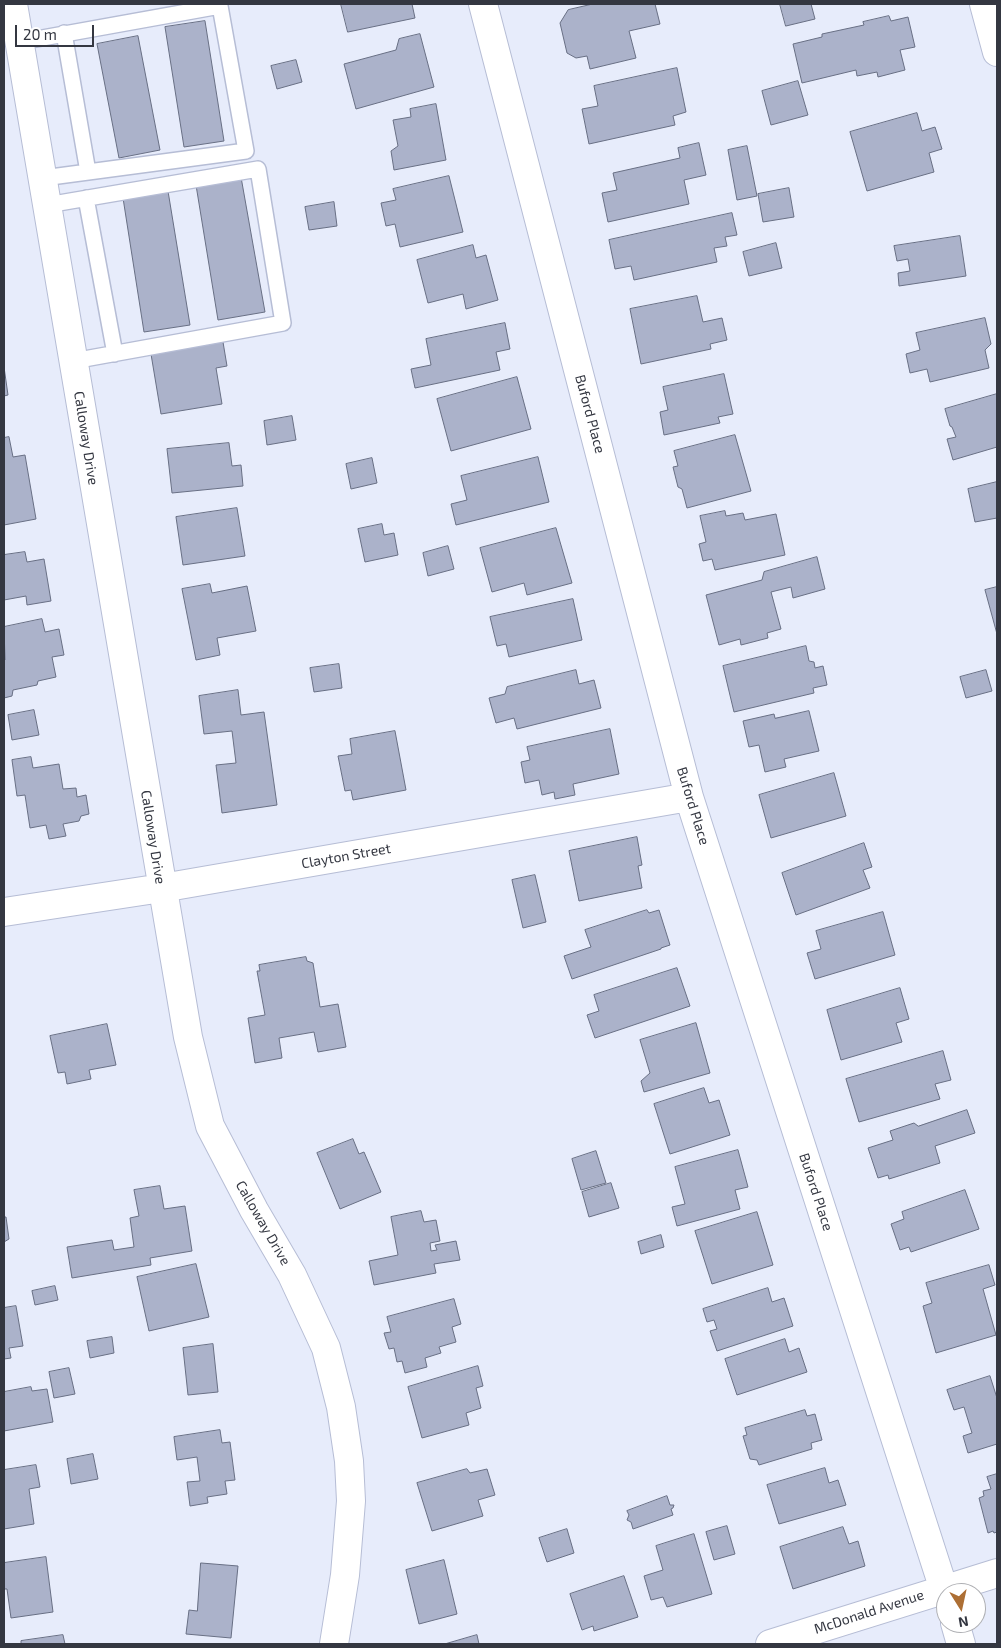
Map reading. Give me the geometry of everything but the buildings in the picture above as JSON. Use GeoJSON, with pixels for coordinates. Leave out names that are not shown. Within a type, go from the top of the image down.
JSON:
{"type":"FeatureCollection","features":[{"type":"Feature","properties":{"kind":"street","name":"Calloway Drive"},"geometry":{"type":"LineString","coordinates":[[13,4],[188,1037],[210,1126],[254,1210],[292,1275],[326,1348],[340,1407],[349,1461],[351,1501],[345,1575],[334,1644]]}},
{"type":"Feature","properties":{"kind":"street","name":"Buford Place"},"geometry":{"type":"LineString","coordinates":[[483,4],[688,797],[942,1583]]}},
{"type":"Feature","properties":{"kind":"street"},"geometry":{"type":"LineString","coordinates":[[984,4],[997,52]]}},
{"type":"Feature","properties":{"kind":"street","name":"Clayton Street"},"geometry":{"type":"LineString","coordinates":[[4,912],[162,888],[688,797]]}},
{"type":"Feature","properties":{"kind":"street","name":"McDonald Avenue"},"geometry":{"type":"LineString","coordinates":[[970,1583],[997,1573]]}},
{"type":"Feature","properties":{"kind":"street","name":"McDonald Avenue"},"geometry":{"type":"LineString","coordinates":[[770,1644],[936,1595]]}},
{"type":"Feature","properties":{"kind":"lane"},"geometry":{"type":"LineString","coordinates":[[20,42],[220,6],[246,151],[43,178]]}},
{"type":"Feature","properties":{"kind":"lane"},"geometry":{"type":"LineString","coordinates":[[64,33],[88,172]]}},
{"type":"Feature","properties":{"kind":"lane"},"geometry":{"type":"LineString","coordinates":[[47,205],[258,169],[283,323],[74,361]]}},
{"type":"Feature","properties":{"kind":"lane"},"geometry":{"type":"LineString","coordinates":[[86,198],[115,354]]}}]}
